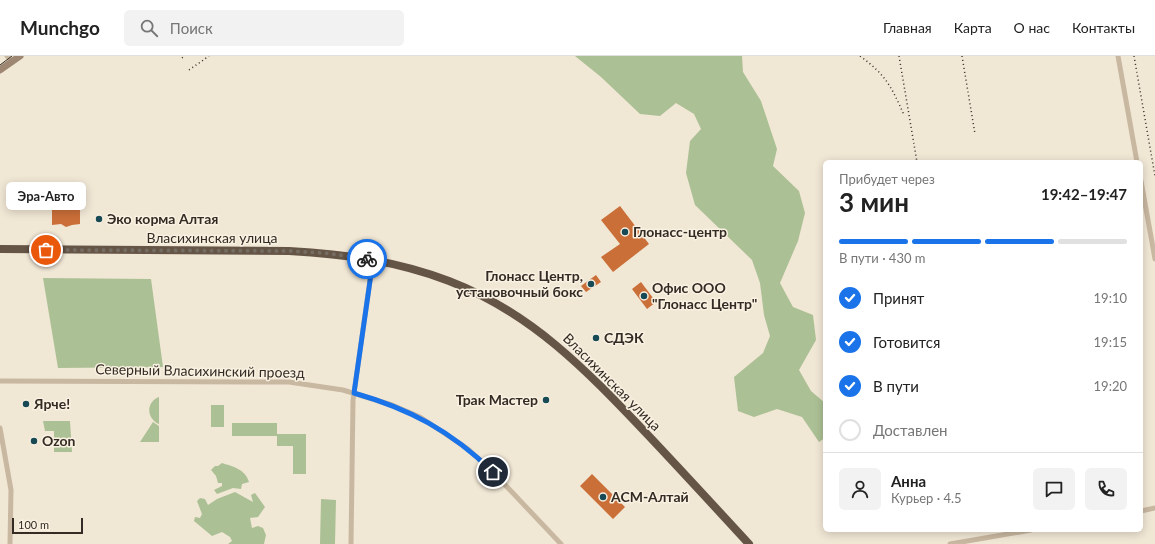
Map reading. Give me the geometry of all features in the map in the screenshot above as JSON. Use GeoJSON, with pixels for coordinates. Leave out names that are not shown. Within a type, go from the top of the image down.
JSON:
{"type":"FeatureCollection","features":[{"type":"Feature","properties":{"kind":"highway","name":"Власихинская улица"},"geometry":{"type":"LineString","coordinates":[[0,249],[289,251],[325,253],[373,260],[410,268],[473,292],[506,310],[553,342],[604,388],[749,544]]}},
{"type":"Feature","properties":{"kind":"main road"},"geometry":{"type":"LineString","coordinates":[[0,70],[10,59],[20,56]]}},
{"type":"Feature","properties":{"kind":"street"},"geometry":{"type":"LineString","coordinates":[[1118,56],[1137,160]]}},
{"type":"Feature","properties":{"kind":"street"},"geometry":{"type":"LineString","coordinates":[[1143,192],[1155,259]]}},
{"type":"Feature","properties":{"kind":"street"},"geometry":{"type":"LineString","coordinates":[[351,544],[354,393],[373,260]]}},
{"type":"Feature","properties":{"kind":"street","name":"Северный Власихинский проезд"},"geometry":{"type":"LineString","coordinates":[[0,381],[289,382],[327,386],[354,393],[392,405],[420,417],[468,450],[493,472],[561,544]]}},
{"type":"Feature","properties":{"kind":"street"},"geometry":{"type":"LineString","coordinates":[[0,428],[11,490],[10,544]]}},
{"type":"Feature","properties":{"kind":"street"},"geometry":{"type":"LineString","coordinates":[[1143,511],[1155,508]]}},
{"type":"Feature","properties":{"kind":"street"},"geometry":{"type":"LineString","coordinates":[[950,544],[1019,532]]}},
{"type":"Feature","properties":{"kind":"green space"},"geometry":{"type":"Polygon","coordinates":[[[575,56],[742,56],[743,72],[761,101],[777,149],[773,166],[799,191],[805,213],[798,241],[780,283],[793,307],[813,315],[816,340],[799,370],[811,391],[823,401],[823,439],[819,442],[802,417],[777,409],[754,417],[738,411],[734,377],[763,353],[770,336],[764,315],[760,283],[752,260],[695,205],[686,173],[690,141],[701,129],[694,114],[676,103],[660,116],[640,114],[601,77],[575,56]]]}},
{"type":"Feature","properties":{"kind":"green space"},"geometry":{"type":"Polygon","coordinates":[[[43,278],[151,279],[163,367],[58,368],[43,278]]]}},
{"type":"Feature","properties":{"kind":"green space"},"geometry":{"type":"Polygon","coordinates":[[[159,397],[159,424],[152,418],[149,410],[152,402],[159,397]]]}},
{"type":"Feature","properties":{"kind":"green space"},"geometry":{"type":"Polygon","coordinates":[[[211,405],[224,405],[224,427],[211,427],[211,405]]]}},
{"type":"Feature","properties":{"kind":"green space"},"geometry":{"type":"Polygon","coordinates":[[[43,421],[70,421],[72,452],[54,452],[54,431],[45,431],[43,421]]]}},
{"type":"Feature","properties":{"kind":"green space"},"geometry":{"type":"Polygon","coordinates":[[[153,422],[159,426],[159,442],[140,442],[153,422]]]}},
{"type":"Feature","properties":{"kind":"green space"},"geometry":{"type":"Polygon","coordinates":[[[232,423],[277,423],[277,434],[306,434],[306,474],[293,474],[293,446],[277,446],[277,436],[232,436],[232,423]]]}},
{"type":"Feature","properties":{"kind":"green space"},"geometry":{"type":"Polygon","coordinates":[[[222,463],[242,471],[249,482],[242,484],[241,489],[233,488],[217,494],[214,490],[222,486],[222,483],[218,483],[216,476],[211,470],[215,466],[222,463]]]}},
{"type":"Feature","properties":{"kind":"green space"},"geometry":{"type":"Polygon","coordinates":[[[235,492],[253,502],[251,495],[255,493],[265,507],[258,517],[250,518],[252,528],[258,526],[263,528],[266,535],[264,544],[228,544],[232,541],[230,537],[222,532],[212,536],[194,521],[195,517],[200,518],[202,514],[197,501],[200,498],[205,499],[208,505],[217,499],[235,492]]]}},
{"type":"Feature","properties":{"kind":"green space"},"geometry":{"type":"Polygon","coordinates":[[[321,499],[336,500],[335,544],[320,544],[321,499]]]}},
{"type":"Feature","properties":{"kind":"building"},"geometry":{"type":"Polygon","coordinates":[[[80,202],[80,224],[66,227],[61,224],[52,225],[52,203],[80,202]]]}},
{"type":"Feature","properties":{"kind":"building","name":"Глонасс-центр"},"geometry":{"type":"Polygon","coordinates":[[[620,206],[649,244],[613,272],[601,257],[620,244],[601,220],[620,206]]]}},
{"type":"Feature","properties":{"kind":"building","name":"Глонасс Центр, установочный бокс"},"geometry":{"type":"Polygon","coordinates":[[[596,275],[601,282],[586,292],[581,286],[596,275]]]}},
{"type":"Feature","properties":{"kind":"building","name":"Офис ООО \"Глонасс Центр\""},"geometry":{"type":"Polygon","coordinates":[[[641,282],[656,302],[647,309],[632,289],[641,282]]]}},
{"type":"Feature","properties":{"kind":"building","name":"АСМ-Алтай"},"geometry":{"type":"Polygon","coordinates":[[[592,474],[625,507],[613,519],[580,486],[592,474]]]}},
{"type":"Feature","properties":{"kind":"tram line"},"geometry":{"type":"LineString","coordinates":[[0,65],[12,56]]}},
{"type":"Feature","properties":{"kind":"railway"},"geometry":{"type":"LineString","coordinates":[[189,70],[209,56]]}},
{"type":"Feature","properties":{"kind":"railway"},"geometry":{"type":"LineString","coordinates":[[860,56],[882,75],[895,96],[904,115]]}},
{"type":"Feature","properties":{"kind":"railway"},"geometry":{"type":"LineString","coordinates":[[899,56],[917,160]]}},
{"type":"Feature","properties":{"kind":"railway"},"geometry":{"type":"LineString","coordinates":[[962,56],[975,134]]}},
{"type":"Feature","properties":{"kind":"railway"},"geometry":{"type":"LineString","coordinates":[[1134,56],[1155,176]]}},
{"type":"Feature","properties":{"kind":"way so far"},"geometry":{"type":"LineString","coordinates":[[46,250],[289,251],[325,253],[367,259]]}},
{"type":"Feature","properties":{"kind":"place","name":"Эко корма Алтая"},"geometry":{"type":"Point","coordinates":[99,219]}},
{"type":"Feature","properties":{"kind":"place","name":"Глонасс-центр"},"geometry":{"type":"Point","coordinates":[625,232]}},
{"type":"Feature","properties":{"kind":"place","name":"Эра-Авто"},"geometry":{"type":"Point","coordinates":[46,250]}},
{"type":"Feature","properties":{"kind":"place","name":"Глонасс Центр, установочный бокс"},"geometry":{"type":"Point","coordinates":[591,284]}},
{"type":"Feature","properties":{"kind":"place","name":"Офис ООО \"Глонасс Центр\""},"geometry":{"type":"Point","coordinates":[644,296]}},
{"type":"Feature","properties":{"kind":"place","name":"СДЭК"},"geometry":{"type":"Point","coordinates":[596,338]}},
{"type":"Feature","properties":{"kind":"place","name":"Трак Мастер"},"geometry":{"type":"Point","coordinates":[546,400]}},
{"type":"Feature","properties":{"kind":"place","name":"Ярче!"},"geometry":{"type":"Point","coordinates":[26,404]}},
{"type":"Feature","properties":{"kind":"place","name":"Ozon"},"geometry":{"type":"Point","coordinates":[34,441]}},
{"type":"Feature","properties":{"kind":"place","name":"АСМ-Алтай"},"geometry":{"type":"Point","coordinates":[603,497]}},
{"type":"Feature","properties":{"kind":"route"},"geometry":{"type":"LineString","coordinates":[[367,259],[373,260],[369,278],[354,393],[392,405],[428,421],[480,459],[493,472]]}}]}
